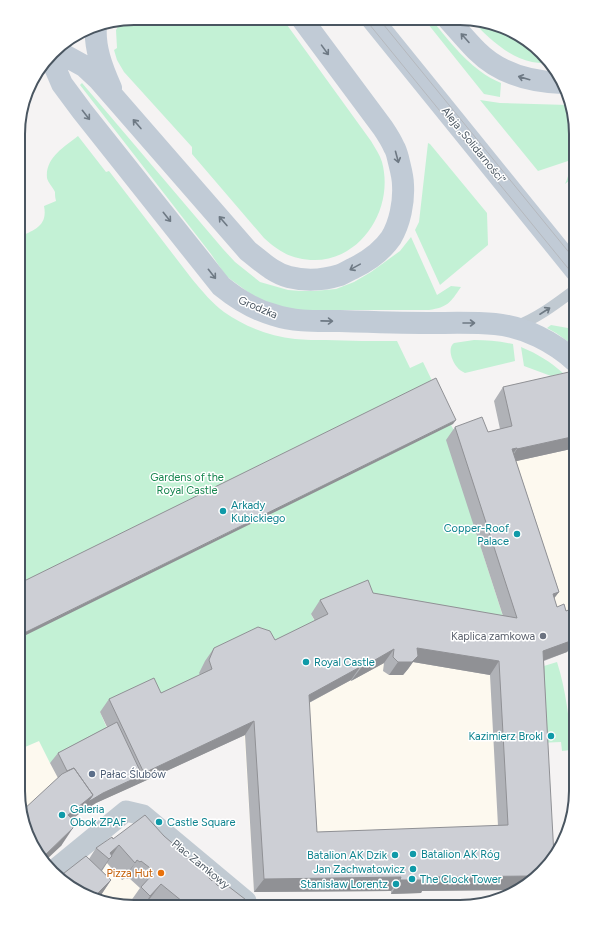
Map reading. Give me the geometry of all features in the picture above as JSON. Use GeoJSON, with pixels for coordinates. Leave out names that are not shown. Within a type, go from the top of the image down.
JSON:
{"type":"FeatureCollection","features":[{"type":"Feature","properties":{"kind":"main road"},"geometry":{"type":"LineString","coordinates":[[61,53],[84,66],[99,80],[248,251],[267,266],[289,277],[308,279],[327,278],[341,274],[357,266],[382,249],[394,232],[401,211],[403,184],[395,148],[383,128],[307,25]]}},
{"type":"Feature","properties":{"kind":"main road","name":"Aleja „Solidarności”"},"geometry":{"type":"LineString","coordinates":[[377,25],[569,262]]}},
{"type":"Feature","properties":{"kind":"main road"},"geometry":{"type":"LineString","coordinates":[[453,25],[477,51],[500,68],[522,78],[556,83]]}},
{"type":"Feature","properties":{"kind":"main road"},"geometry":{"type":"LineString","coordinates":[[95,32],[96,45],[100,61],[118,101]]}},
{"type":"Feature","properties":{"kind":"main road","name":"Grodzka"},"geometry":{"type":"LineString","coordinates":[[52,62],[62,84],[82,111],[222,286],[234,296],[274,315],[298,320],[496,324],[523,331],[546,341],[569,356]]}},
{"type":"Feature","properties":{"kind":"street","name":"Plac Zamkowy"},"geometry":{"type":"LineString","coordinates":[[57,868],[126,811],[143,815],[245,900]]}},
{"type":"Feature","properties":{"kind":"lane"},"geometry":{"type":"LineString","coordinates":[[512,328],[551,308],[569,294]]}},
{"type":"Feature","properties":{"kind":"shaded area"},"geometry":{"type":"Polygon","coordinates":[[[559,385],[569,409],[569,620],[567,621],[569,627],[569,646],[565,647],[567,652],[534,664],[516,884],[506,890],[421,891],[421,893],[391,894],[391,891],[254,892],[244,735],[96,803],[80,813],[56,832],[61,846],[48,858],[33,833],[27,812],[25,791],[25,747],[39,741],[50,763],[109,733],[100,712],[145,692],[203,683],[199,673],[205,661],[249,641],[318,628],[311,614],[446,440],[473,431],[503,440],[494,401],[559,385]]]}},
{"type":"Feature","properties":{"kind":"shaded area"},"geometry":{"type":"Polygon","coordinates":[[[100,855],[205,900],[120,899],[95,893],[74,873],[100,855]]]}},
{"type":"Feature","properties":{"kind":"green space"},"geometry":{"type":"Polygon","coordinates":[[[134,25],[287,25],[371,141],[381,159],[385,182],[383,201],[376,219],[366,235],[352,247],[336,256],[318,260],[298,258],[288,255],[264,238],[192,154],[192,147],[124,72],[117,60],[114,50],[117,48],[116,30],[118,26],[134,25]]]}},
{"type":"Feature","properties":{"kind":"green space"},"geometry":{"type":"Polygon","coordinates":[[[429,25],[436,25],[466,60],[485,75],[501,83],[500,97],[484,94],[429,25]]]}},
{"type":"Feature","properties":{"kind":"green space"},"geometry":{"type":"Polygon","coordinates":[[[479,27],[502,33],[526,47],[543,63],[523,59],[506,51],[479,27]]]}},
{"type":"Feature","properties":{"kind":"green space"},"geometry":{"type":"Polygon","coordinates":[[[82,83],[223,249],[235,262],[260,282],[288,290],[314,291],[336,289],[354,282],[371,272],[400,251],[411,237],[437,295],[451,286],[461,287],[445,306],[429,310],[297,310],[270,304],[252,295],[226,276],[211,254],[80,85],[82,83]]]}},
{"type":"Feature","properties":{"kind":"green space"},"geometry":{"type":"Polygon","coordinates":[[[480,100],[500,103],[565,105],[569,127],[569,167],[568,161],[538,171],[480,100]]]}},
{"type":"Feature","properties":{"kind":"green space","name":"Gardens of the Royal Castle"},"geometry":{"type":"Polygon","coordinates":[[[78,136],[106,172],[109,171],[207,297],[224,312],[240,322],[276,336],[295,339],[397,341],[410,368],[423,362],[453,424],[451,425],[457,436],[482,551],[508,632],[311,614],[318,628],[203,683],[100,712],[109,733],[50,763],[39,741],[25,747],[25,234],[42,223],[45,213],[44,206],[56,201],[55,192],[48,182],[47,171],[52,159],[78,136]]]}},
{"type":"Feature","properties":{"kind":"green space"},"geometry":{"type":"Polygon","coordinates":[[[428,143],[487,213],[488,245],[440,285],[415,230],[419,222],[428,143]]]}},
{"type":"Feature","properties":{"kind":"green space"},"geometry":{"type":"Polygon","coordinates":[[[569,172],[569,181],[565,184],[569,172]]]}},
{"type":"Feature","properties":{"kind":"green space"},"geometry":{"type":"Polygon","coordinates":[[[551,325],[568,328],[569,342],[556,333],[547,328],[551,325]]]}},
{"type":"Feature","properties":{"kind":"green space"},"geometry":{"type":"Polygon","coordinates":[[[474,340],[513,344],[515,361],[465,373],[455,364],[451,355],[451,348],[454,343],[474,340]]]}},
{"type":"Feature","properties":{"kind":"green space"},"geometry":{"type":"Polygon","coordinates":[[[521,347],[543,358],[563,373],[551,376],[524,366],[521,347]]]}},
{"type":"Feature","properties":{"kind":"green space"},"geometry":{"type":"Polygon","coordinates":[[[557,662],[565,694],[568,716],[569,750],[562,751],[561,742],[538,743],[534,669],[557,662]]]}},
{"type":"Feature","properties":{"kind":"building","name":"Royal Castle"},"geometry":{"type":"Polygon","coordinates":[[[569,372],[569,438],[512,449],[559,592],[553,594],[557,607],[564,604],[566,611],[569,610],[569,642],[543,651],[554,847],[547,857],[528,876],[430,877],[430,880],[400,880],[401,877],[264,879],[254,721],[144,773],[109,699],[154,678],[161,693],[212,669],[209,660],[214,648],[258,627],[270,631],[275,640],[328,614],[320,600],[368,580],[373,593],[517,618],[455,427],[482,417],[488,432],[512,426],[503,387],[569,372]],[[417,648],[418,656],[412,662],[398,662],[393,657],[394,649],[309,695],[317,832],[508,825],[499,661],[417,648]]]}},
{"type":"Feature","properties":{"kind":"building","name":"Arkady Kubickiego"},"geometry":{"type":"Polygon","coordinates":[[[436,378],[456,420],[25,633],[25,581],[436,378]]]}},
{"type":"Feature","properties":{"kind":"building","name":"Pałac Ślubów"},"geometry":{"type":"Polygon","coordinates":[[[117,722],[142,775],[103,793],[88,802],[93,795],[74,768],[67,771],[58,753],[117,722]]]}},
{"type":"Feature","properties":{"kind":"building"},"geometry":{"type":"Polygon","coordinates":[[[74,768],[93,795],[68,815],[73,820],[73,828],[45,855],[33,833],[26,807],[62,774],[74,768]]]}},
{"type":"Feature","properties":{"kind":"building"},"geometry":{"type":"Polygon","coordinates":[[[145,815],[164,836],[206,872],[208,870],[210,871],[208,873],[209,878],[212,881],[214,878],[217,880],[216,884],[218,886],[220,883],[222,885],[224,883],[246,900],[181,900],[161,884],[150,896],[141,887],[154,871],[141,861],[140,862],[137,860],[135,863],[119,845],[110,853],[112,856],[109,859],[96,848],[112,837],[113,839],[145,815]]]}},
{"type":"Feature","properties":{"kind":"building"},"geometry":{"type":"Polygon","coordinates":[[[86,856],[111,880],[97,894],[79,885],[63,874],[86,856]]]}},
{"type":"Feature","properties":{"kind":"tram line"},"geometry":{"type":"LineString","coordinates":[[370,25],[569,269]]}},
{"type":"Feature","properties":{"kind":"tram line"},"geometry":{"type":"LineString","coordinates":[[384,25],[569,252]]}},
{"type":"Feature","properties":{"kind":"place","name":"Arkady Kubickiego"},"geometry":{"type":"Point","coordinates":[223,511]}},
{"type":"Feature","properties":{"kind":"place","name":"Copper-Roof Palace"},"geometry":{"type":"Point","coordinates":[517,534]}},
{"type":"Feature","properties":{"kind":"place","name":"Kaplica zamkowa"},"geometry":{"type":"Point","coordinates":[543,636]}},
{"type":"Feature","properties":{"kind":"place","name":"Royal Castle"},"geometry":{"type":"Point","coordinates":[306,662]}},
{"type":"Feature","properties":{"kind":"place","name":"Kazimierz Brokl"},"geometry":{"type":"Point","coordinates":[551,736]}},
{"type":"Feature","properties":{"kind":"place","name":"Pałac Ślubów"},"geometry":{"type":"Point","coordinates":[92,774]}},
{"type":"Feature","properties":{"kind":"place","name":"Galeria Obok ZPAF"},"geometry":{"type":"Point","coordinates":[62,815]}},
{"type":"Feature","properties":{"kind":"place","name":"Castle Square"},"geometry":{"type":"Point","coordinates":[159,822]}},
{"type":"Feature","properties":{"kind":"place","name":"Batalion AK Róg"},"geometry":{"type":"Point","coordinates":[413,854]}},
{"type":"Feature","properties":{"kind":"place","name":"Batalion AK Dzik"},"geometry":{"type":"Point","coordinates":[395,855]}},
{"type":"Feature","properties":{"kind":"place","name":"Jan Zachwatowicz"},"geometry":{"type":"Point","coordinates":[413,869]}},
{"type":"Feature","properties":{"kind":"place","name":"Pizza Hut"},"geometry":{"type":"Point","coordinates":[161,873]}},
{"type":"Feature","properties":{"kind":"place","name":"The Clock Tower"},"geometry":{"type":"Point","coordinates":[412,879]}},
{"type":"Feature","properties":{"kind":"place","name":"Stanisław Lorentz"},"geometry":{"type":"Point","coordinates":[396,884]}}]}
